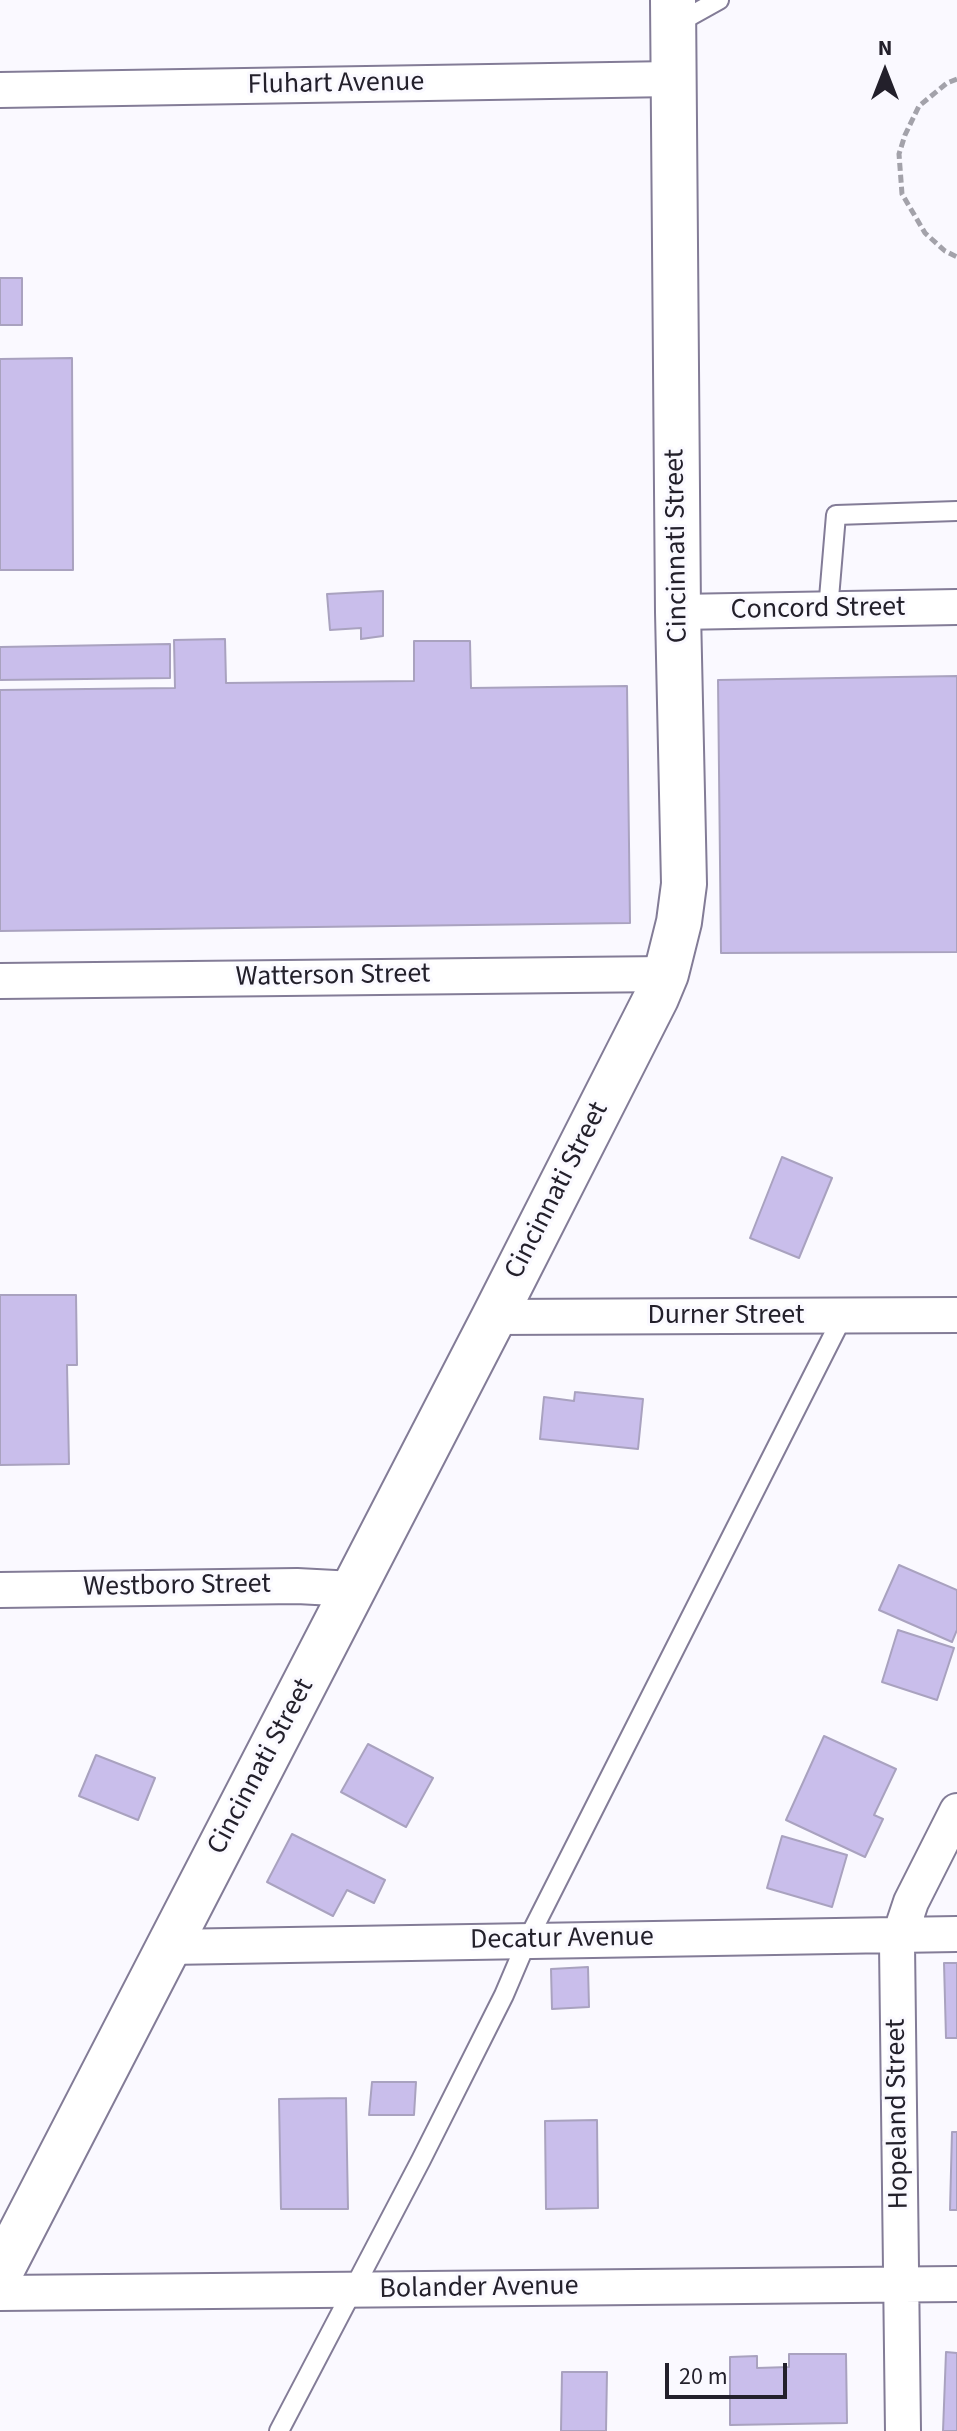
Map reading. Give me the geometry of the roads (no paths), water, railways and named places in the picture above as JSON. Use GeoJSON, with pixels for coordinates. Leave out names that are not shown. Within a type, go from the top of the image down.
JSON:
{"type":"FeatureCollection","features":[{"type":"Feature","properties":{"kind":"street","name":"Cincinnati Street"},"geometry":{"type":"LineString","coordinates":[[0,2273],[494,1317],[666,974],[679,922],[684,884],[678,612],[673,13]]}},
{"type":"Feature","properties":{"kind":"street","name":"Fluhart Avenue"},"geometry":{"type":"LineString","coordinates":[[0,90],[672,79]]}},
{"type":"Feature","properties":{"kind":"street","name":"Concord Street"},"geometry":{"type":"LineString","coordinates":[[678,612],[957,607]]}},
{"type":"Feature","properties":{"kind":"street","name":"Watterson Street"},"geometry":{"type":"LineString","coordinates":[[0,981],[666,974]]}},
{"type":"Feature","properties":{"kind":"street","name":"Durner Street"},"geometry":{"type":"LineString","coordinates":[[494,1317],[957,1315]]}},
{"type":"Feature","properties":{"kind":"street","name":"Westboro Street"},"geometry":{"type":"LineString","coordinates":[[0,1590],[297,1586],[354,1589]]}},
{"type":"Feature","properties":{"kind":"street","name":"Hopeland Street"},"geometry":{"type":"LineString","coordinates":[[903,2431],[898,1934],[957,1811]]}},
{"type":"Feature","properties":{"kind":"street","name":"Decatur Avenue"},"geometry":{"type":"LineString","coordinates":[[168,1947],[957,1934]]}},
{"type":"Feature","properties":{"kind":"street","name":"Bolander Avenue"},"geometry":{"type":"LineString","coordinates":[[0,2293],[957,2284]]}},
{"type":"Feature","properties":{"kind":"lane"},"geometry":{"type":"LineString","coordinates":[[673,13],[719,0]]}},
{"type":"Feature","properties":{"kind":"lane"},"geometry":{"type":"LineString","coordinates":[[828,610],[836,515],[957,511]]}},
{"type":"Feature","properties":{"kind":"lane"},"geometry":{"type":"LineString","coordinates":[[279,2431],[498,2009],[527,1941],[843,1316]]}}]}
